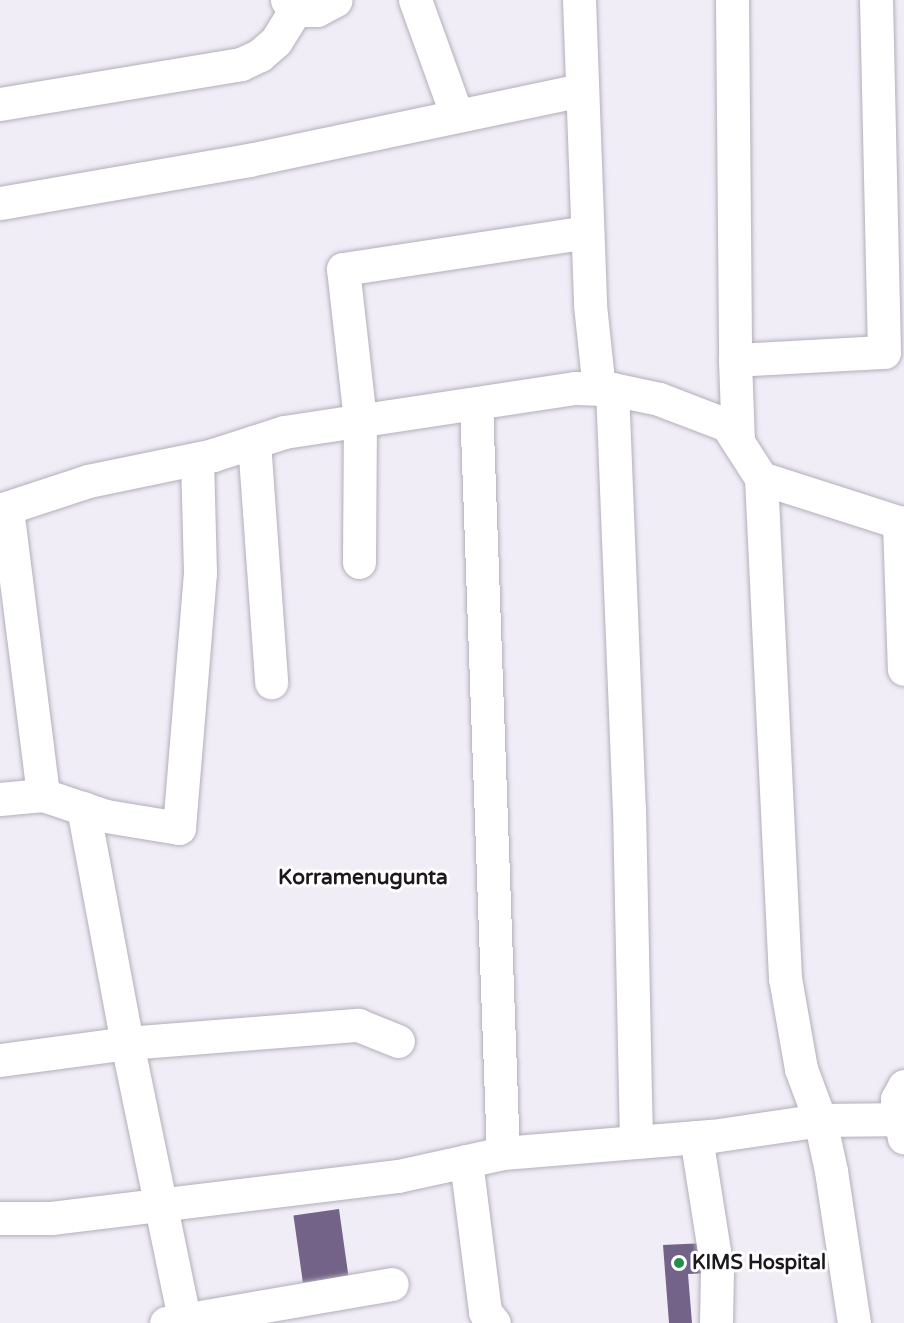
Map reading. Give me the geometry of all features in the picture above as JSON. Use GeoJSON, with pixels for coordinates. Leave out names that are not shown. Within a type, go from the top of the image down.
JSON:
{"type":"FeatureCollection","features":[{"type":"Feature","properties":{"kind":"street"},"geometry":{"type":"LineString","coordinates":[[0,104],[241,64],[260,55],[276,41],[291,5],[317,10],[336,0]]}},
{"type":"Feature","properties":{"kind":"street"},"geometry":{"type":"LineString","coordinates":[[415,0],[457,116]]}},
{"type":"Feature","properties":{"kind":"street"},"geometry":{"type":"LineString","coordinates":[[579,0],[587,232],[605,388],[629,796],[636,1142]]}},
{"type":"Feature","properties":{"kind":"street"},"geometry":{"type":"LineString","coordinates":[[732,0],[735,360],[738,442]]}},
{"type":"Feature","properties":{"kind":"street"},"geometry":{"type":"LineString","coordinates":[[735,360],[884,352],[876,0]]}},
{"type":"Feature","properties":{"kind":"street"},"geometry":{"type":"LineString","coordinates":[[0,203],[249,160],[582,90]]}},
{"type":"Feature","properties":{"kind":"street"},"geometry":{"type":"LineString","coordinates":[[359,562],[360,420],[343,269],[587,232]]}},
{"type":"Feature","properties":{"kind":"street"},"geometry":{"type":"LineString","coordinates":[[43,795],[3,509],[88,482],[197,459],[284,432],[576,388],[605,388],[698,412],[727,425],[761,478],[785,978],[801,1069],[820,1120],[854,1323]]}},
{"type":"Feature","properties":{"kind":"street"},"geometry":{"type":"LineString","coordinates":[[476,404],[503,1154]]}},
{"type":"Feature","properties":{"kind":"street"},"geometry":{"type":"LineString","coordinates":[[254,442],[271,682]]}},
{"type":"Feature","properties":{"kind":"street"},"geometry":{"type":"LineString","coordinates":[[0,799],[43,795],[82,808],[179,828],[200,573],[197,459]]}},
{"type":"Feature","properties":{"kind":"street"},"geometry":{"type":"LineString","coordinates":[[761,478],[902,523],[904,669]]}},
{"type":"Feature","properties":{"kind":"street"},"geometry":{"type":"LineString","coordinates":[[82,808],[160,1204],[178,1322],[392,1284]]}},
{"type":"Feature","properties":{"kind":"street"},"geometry":{"type":"LineString","coordinates":[[0,1060],[127,1043],[358,1025],[398,1041]]}},
{"type":"Feature","properties":{"kind":"street"},"geometry":{"type":"LineString","coordinates":[[0,1218],[51,1218],[398,1176],[503,1154],[696,1137],[820,1120],[902,1128],[897,1099],[904,1086]]}},
{"type":"Feature","properties":{"kind":"street"},"geometry":{"type":"LineString","coordinates":[[696,1137],[717,1270],[716,1323]]}},
{"type":"Feature","properties":{"kind":"street"},"geometry":{"type":"LineString","coordinates":[[466,1161],[485,1312],[494,1323]]}},
{"type":"Feature","properties":{"kind":"building"},"geometry":{"type":"Polygon","coordinates":[[[339,1209],[348,1276],[303,1283],[293,1215],[339,1209]]]}},
{"type":"Feature","properties":{"kind":"building"},"geometry":{"type":"Polygon","coordinates":[[[706,1243],[708,1273],[688,1274],[692,1323],[669,1323],[663,1245],[706,1243]]]}},
{"type":"Feature","properties":{"kind":"place","name":"KIMS Hospital"},"geometry":{"type":"Point","coordinates":[679,1263]}},
{"type":"Feature","properties":{"kind":"district","name":"Korramenugunta"},"geometry":{"type":"Point","coordinates":[363,878]}}]}
